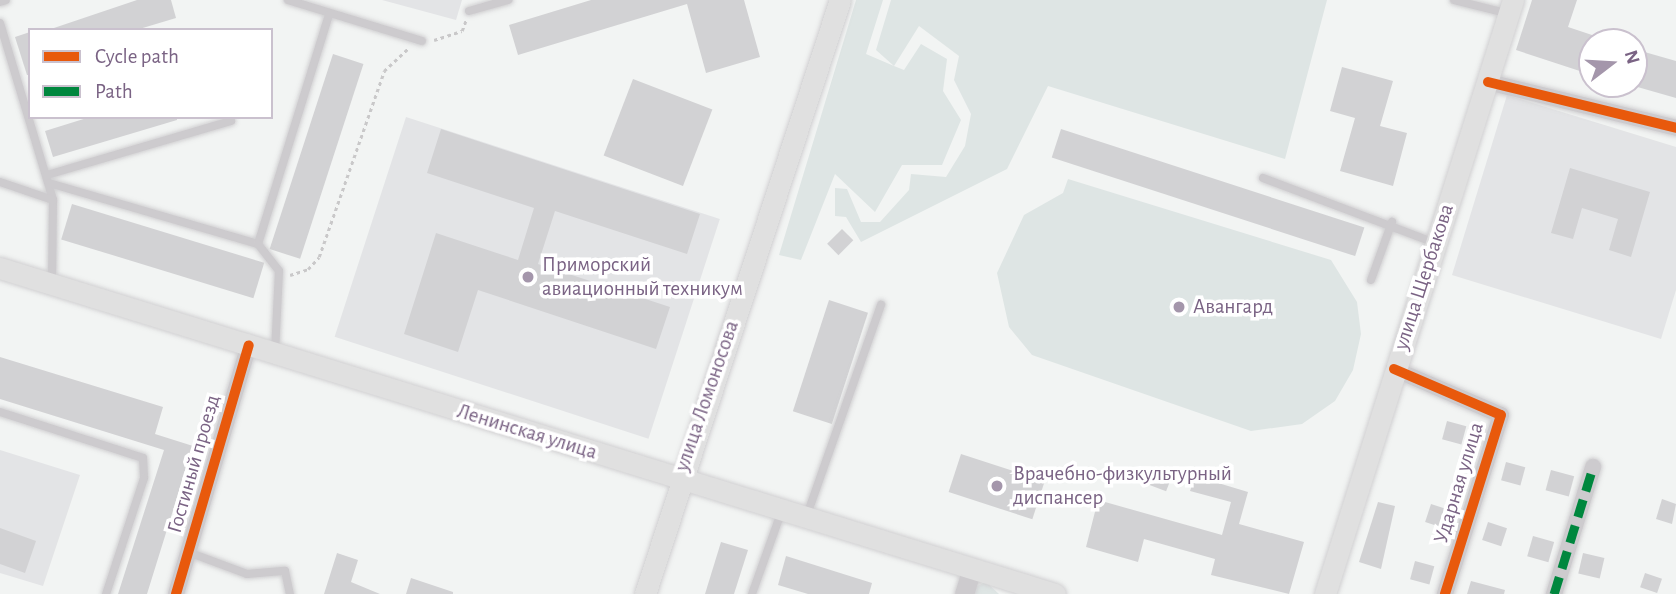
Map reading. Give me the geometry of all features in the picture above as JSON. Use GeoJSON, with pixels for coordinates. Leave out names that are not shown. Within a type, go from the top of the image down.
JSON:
{"type":"FeatureCollection","features":[{"type":"Feature","properties":{"kind":"main road","name":"улица Ломоносова"},"geometry":{"type":"LineString","coordinates":[[645,594],[679,480],[840,0]]}},
{"type":"Feature","properties":{"kind":"main road","name":"улица Щербакова"},"geometry":{"type":"LineString","coordinates":[[1325,594],[1394,369],[1511,7]]}},
{"type":"Feature","properties":{"kind":"main road","name":"Ленинская улица"},"geometry":{"type":"LineString","coordinates":[[0,268],[679,480],[972,568],[1011,588],[1055,594]]}},
{"type":"Feature","properties":{"kind":"street"},"geometry":{"type":"LineString","coordinates":[[1488,82],[1676,128]]}},
{"type":"Feature","properties":{"kind":"street","name":"Гостиный проезд"},"geometry":{"type":"LineString","coordinates":[[176,594],[249,345]]}},
{"type":"Feature","properties":{"kind":"street","name":"Ударная улица"},"geometry":{"type":"LineString","coordinates":[[1394,369],[1500,415],[1445,594]]}},
{"type":"Feature","properties":{"kind":"street"},"geometry":{"type":"LineString","coordinates":[[1554,594],[1593,467]]}},
{"type":"Feature","properties":{"kind":"street"},"geometry":{"type":"LineString","coordinates":[[964,594],[972,568]]}},
{"type":"Feature","properties":{"kind":"lane"},"geometry":{"type":"LineString","coordinates":[[0,2],[6,0]]}},
{"type":"Feature","properties":{"kind":"lane"},"geometry":{"type":"LineString","coordinates":[[288,0],[329,15],[422,41]]}},
{"type":"Feature","properties":{"kind":"lane"},"geometry":{"type":"LineString","coordinates":[[469,11],[508,0]]}},
{"type":"Feature","properties":{"kind":"lane"},"geometry":{"type":"LineString","coordinates":[[1454,0],[1511,7]]}},
{"type":"Feature","properties":{"kind":"lane"},"geometry":{"type":"LineString","coordinates":[[258,244],[329,15]]}},
{"type":"Feature","properties":{"kind":"lane"},"geometry":{"type":"LineString","coordinates":[[0,23],[28,114]]}},
{"type":"Feature","properties":{"kind":"lane"},"geometry":{"type":"LineString","coordinates":[[30,119],[53,200],[52,284]]}},
{"type":"Feature","properties":{"kind":"lane"},"geometry":{"type":"LineString","coordinates":[[48,179],[231,121]]}},
{"type":"Feature","properties":{"kind":"lane"},"geometry":{"type":"LineString","coordinates":[[1264,178],[1392,222],[1435,243]]}},
{"type":"Feature","properties":{"kind":"lane"},"geometry":{"type":"LineString","coordinates":[[48,179],[258,244],[279,271],[275,353]]}},
{"type":"Feature","properties":{"kind":"lane"},"geometry":{"type":"LineString","coordinates":[[0,182],[53,200]]}},
{"type":"Feature","properties":{"kind":"lane"},"geometry":{"type":"LineString","coordinates":[[1371,280],[1392,222]]}},
{"type":"Feature","properties":{"kind":"lane"},"geometry":{"type":"LineString","coordinates":[[806,518],[881,305]]}},
{"type":"Feature","properties":{"kind":"lane"},"geometry":{"type":"LineString","coordinates":[[0,412],[142,458],[144,478],[106,594]]}},
{"type":"Feature","properties":{"kind":"lane"},"geometry":{"type":"LineString","coordinates":[[752,594],[782,510]]}},
{"type":"Feature","properties":{"kind":"lane"},"geometry":{"type":"LineString","coordinates":[[188,552],[247,574],[285,571],[290,594]]}},
{"type":"Feature","properties":{"kind":"path"},"geometry":{"type":"LineString","coordinates":[[279,271],[295,275],[319,257],[384,71],[422,41],[463,31],[469,11]]}},
{"type":"Feature","properties":{"kind":"shaded area"},"geometry":{"type":"Polygon","coordinates":[[[382,0],[462,0],[456,20],[382,0]]]}},
{"type":"Feature","properties":{"kind":"shaded area"},"geometry":{"type":"Polygon","coordinates":[[[856,0],[883,0],[866,54],[904,70],[921,44],[947,59],[943,91],[961,120],[942,165],[902,165],[875,212],[835,174],[801,260],[779,255],[856,0]]]}},
{"type":"Feature","properties":{"kind":"shaded area"},"geometry":{"type":"Polygon","coordinates":[[[891,0],[1327,0],[1285,159],[1048,86],[1007,169],[861,242],[846,217],[835,216],[835,188],[847,189],[861,222],[880,222],[909,190],[911,174],[946,177],[965,146],[971,114],[954,80],[959,56],[919,26],[894,66],[876,50],[891,0]]]}},
{"type":"Feature","properties":{"kind":"shaded area"},"geometry":{"type":"Polygon","coordinates":[[[1507,95],[1676,147],[1676,290],[1661,339],[1452,275],[1507,95]]]}},
{"type":"Feature","properties":{"kind":"shaded area","name":"Приморский авиационный техникум"},"geometry":{"type":"Polygon","coordinates":[[[406,117],[720,219],[648,439],[335,337],[406,117]]]}},
{"type":"Feature","properties":{"kind":"shaded area","name":"Авангард"},"geometry":{"type":"Polygon","coordinates":[[[1068,179],[1331,260],[1357,302],[1361,334],[1353,370],[1335,401],[1302,424],[1251,431],[1032,355],[1009,327],[997,273],[1024,215],[1063,193],[1068,179]]]}},
{"type":"Feature","properties":{"kind":"shaded area"},"geometry":{"type":"Polygon","coordinates":[[[0,450],[80,475],[43,586],[0,573],[0,450]]]}},
{"type":"Feature","properties":{"kind":"shaded area"},"geometry":{"type":"Polygon","coordinates":[[[986,582],[999,594],[973,594],[975,587],[986,582]]]}},
{"type":"Feature","properties":{"kind":"building"},"geometry":{"type":"Polygon","coordinates":[[[137,0],[171,0],[176,18],[143,28],[54,28],[137,0]]]}},
{"type":"Feature","properties":{"kind":"building"},"geometry":{"type":"Polygon","coordinates":[[[591,0],[744,0],[760,57],[706,73],[687,4],[518,55],[509,25],[591,0]]]}},
{"type":"Feature","properties":{"kind":"building"},"geometry":{"type":"Polygon","coordinates":[[[1532,0],[1577,0],[1568,27],[1578,30],[1578,70],[1516,50],[1532,0]]]}},
{"type":"Feature","properties":{"kind":"building"},"geometry":{"type":"Polygon","coordinates":[[[28,33],[28,75],[27,75],[15,37],[28,33]]]}},
{"type":"Feature","properties":{"kind":"building"},"geometry":{"type":"Polygon","coordinates":[[[1648,53],[1676,61],[1676,98],[1648,90],[1648,53]]]}},
{"type":"Feature","properties":{"kind":"building"},"geometry":{"type":"Polygon","coordinates":[[[333,54],[363,64],[300,259],[270,249],[333,54]]]}},
{"type":"Feature","properties":{"kind":"building"},"geometry":{"type":"Polygon","coordinates":[[[1342,67],[1393,81],[1380,126],[1407,133],[1393,186],[1340,171],[1355,118],[1330,111],[1342,67]]]}},
{"type":"Feature","properties":{"kind":"building"},"geometry":{"type":"Polygon","coordinates":[[[633,79],[712,109],[683,186],[604,156],[633,79]]]}},
{"type":"Feature","properties":{"kind":"building"},"geometry":{"type":"Polygon","coordinates":[[[84,119],[177,119],[53,157],[45,131],[84,119]]]}},
{"type":"Feature","properties":{"kind":"building"},"geometry":{"type":"Polygon","coordinates":[[[441,129],[700,214],[687,254],[555,211],[538,264],[670,307],[656,349],[478,290],[458,352],[404,334],[436,233],[518,260],[534,208],[427,173],[441,129]]]}},
{"type":"Feature","properties":{"kind":"building"},"geometry":{"type":"Polygon","coordinates":[[[1061,129],[1364,228],[1355,256],[1052,158],[1061,129]]]}},
{"type":"Feature","properties":{"kind":"building"},"geometry":{"type":"Polygon","coordinates":[[[1570,168],[1650,192],[1631,257],[1609,250],[1618,219],[1582,208],[1573,239],[1551,233],[1570,168]]]}},
{"type":"Feature","properties":{"kind":"building"},"geometry":{"type":"Polygon","coordinates":[[[72,204],[264,263],[253,298],[61,239],[72,204]]]}},
{"type":"Feature","properties":{"kind":"building"},"geometry":{"type":"Polygon","coordinates":[[[842,229],[853,240],[838,255],[827,244],[842,229]]]}},
{"type":"Feature","properties":{"kind":"building"},"geometry":{"type":"Polygon","coordinates":[[[829,300],[868,313],[832,424],[793,411],[829,300]]]}},
{"type":"Feature","properties":{"kind":"building"},"geometry":{"type":"Polygon","coordinates":[[[0,357],[163,407],[155,434],[193,446],[147,594],[118,594],[164,450],[0,399],[0,357]]]}},
{"type":"Feature","properties":{"kind":"building"},"geometry":{"type":"Polygon","coordinates":[[[1447,421],[1466,426],[1461,445],[1442,439],[1447,421]]]}},
{"type":"Feature","properties":{"kind":"building","name":"Врачебно-физкультурный диспансер"},"geometry":{"type":"Polygon","coordinates":[[[961,454],[1045,481],[1032,519],[949,492],[961,454]]]}},
{"type":"Feature","properties":{"kind":"building"},"geometry":{"type":"Polygon","coordinates":[[[1506,462],[1525,467],[1520,486],[1501,480],[1506,462]]]}},
{"type":"Feature","properties":{"kind":"building"},"geometry":{"type":"Polygon","coordinates":[[[1139,467],[1171,479],[1166,491],[1134,479],[1139,467]]]}},
{"type":"Feature","properties":{"kind":"building"},"geometry":{"type":"Polygon","coordinates":[[[1551,470],[1574,476],[1569,496],[1546,490],[1551,470]]]}},
{"type":"Feature","properties":{"kind":"building"},"geometry":{"type":"Polygon","coordinates":[[[1195,476],[1248,492],[1239,524],[1304,542],[1289,594],[1211,575],[1215,559],[1144,539],[1138,562],[1086,547],[1098,500],[1222,535],[1231,502],[1190,491],[1195,476]]]}},
{"type":"Feature","properties":{"kind":"building"},"geometry":{"type":"Polygon","coordinates":[[[1662,499],[1676,504],[1672,524],[1656,519],[1662,499]]]}},
{"type":"Feature","properties":{"kind":"building"},"geometry":{"type":"Polygon","coordinates":[[[1378,502],[1395,506],[1381,569],[1359,562],[1378,502]]]}},
{"type":"Feature","properties":{"kind":"building"},"geometry":{"type":"Polygon","coordinates":[[[1431,504],[1450,510],[1444,528],[1425,522],[1431,504]]]}},
{"type":"Feature","properties":{"kind":"building"},"geometry":{"type":"Polygon","coordinates":[[[1488,522],[1507,528],[1501,546],[1482,540],[1488,522]]]}},
{"type":"Feature","properties":{"kind":"building"},"geometry":{"type":"Polygon","coordinates":[[[0,528],[36,541],[25,573],[0,564],[0,528]]]}},
{"type":"Feature","properties":{"kind":"building"},"geometry":{"type":"Polygon","coordinates":[[[1533,536],[1554,542],[1548,562],[1527,556],[1533,536]]]}},
{"type":"Feature","properties":{"kind":"building"},"geometry":{"type":"Polygon","coordinates":[[[721,542],[748,550],[734,594],[705,594],[721,542]]]}},
{"type":"Feature","properties":{"kind":"building"},"geometry":{"type":"Polygon","coordinates":[[[337,553],[358,560],[351,582],[380,594],[324,594],[337,553]]]}},
{"type":"Feature","properties":{"kind":"building"},"geometry":{"type":"Polygon","coordinates":[[[1583,553],[1604,558],[1600,578],[1578,573],[1583,553]]]}},
{"type":"Feature","properties":{"kind":"building"},"geometry":{"type":"Polygon","coordinates":[[[786,556],[872,583],[869,594],[808,594],[778,585],[786,556]]]}},
{"type":"Feature","properties":{"kind":"building"},"geometry":{"type":"Polygon","coordinates":[[[1415,561],[1434,566],[1429,585],[1410,579],[1415,561]]]}},
{"type":"Feature","properties":{"kind":"building"},"geometry":{"type":"Polygon","coordinates":[[[1645,573],[1662,579],[1657,593],[1640,587],[1645,573]]]}},
{"type":"Feature","properties":{"kind":"building"},"geometry":{"type":"Polygon","coordinates":[[[411,578],[453,592],[453,594],[406,594],[411,578]]]}},
{"type":"Feature","properties":{"kind":"building"},"geometry":{"type":"Polygon","coordinates":[[[1471,581],[1505,590],[1504,594],[1467,594],[1471,581]]]}},
{"type":"Feature","properties":{"kind":"marked path"},"geometry":{"type":"LineString","coordinates":[[1554,594],[1593,467]]}},
{"type":"Feature","properties":{"kind":"cycle path"},"geometry":{"type":"LineString","coordinates":[[1488,82],[1676,128]]}},
{"type":"Feature","properties":{"kind":"cycle path"},"geometry":{"type":"LineString","coordinates":[[176,594],[249,345]]}},
{"type":"Feature","properties":{"kind":"cycle path"},"geometry":{"type":"LineString","coordinates":[[1394,369],[1501,415],[1445,594]]}},
{"type":"Feature","properties":{"kind":"place","name":"Приморский авиационный техникум"},"geometry":{"type":"Point","coordinates":[528,277]}},
{"type":"Feature","properties":{"kind":"place","name":"Авангард"},"geometry":{"type":"Point","coordinates":[1179,307]}},
{"type":"Feature","properties":{"kind":"place","name":"Врачебно-физкультурный диспансер"},"geometry":{"type":"Point","coordinates":[997,486]}}]}
